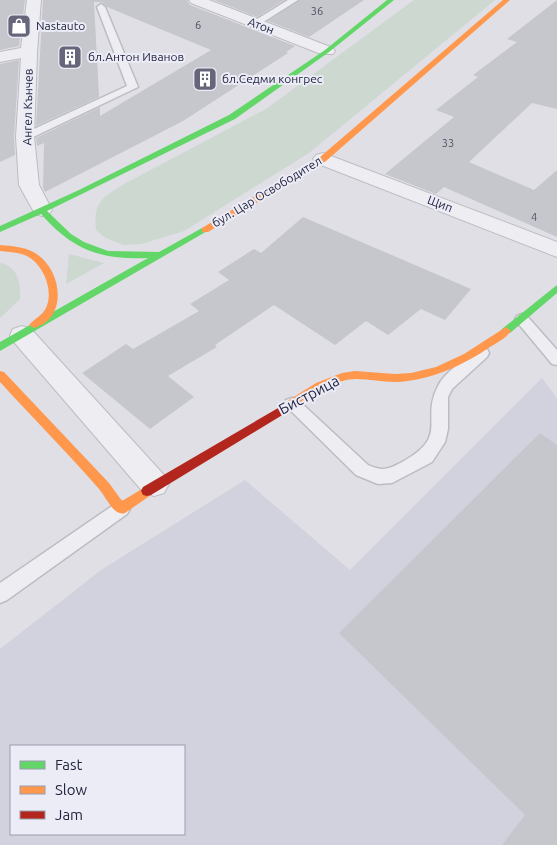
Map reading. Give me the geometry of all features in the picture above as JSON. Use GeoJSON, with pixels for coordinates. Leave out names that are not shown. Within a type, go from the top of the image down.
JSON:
{"type":"FeatureCollection","features":[{"type":"Feature","properties":{"kind":"main road"},"geometry":{"type":"LineString","coordinates":[[0,229],[232,117],[326,51],[391,0]]}},
{"type":"Feature","properties":{"kind":"main road","name":"бул. Цар Освободител"},"geometry":{"type":"LineString","coordinates":[[11,341],[163,255],[323,159],[507,0]]}},
{"type":"Feature","properties":{"kind":"main road"},"geometry":{"type":"LineString","coordinates":[[42,210],[72,241],[89,248],[117,255],[141,257],[163,255]]}},
{"type":"Feature","properties":{"kind":"main road"},"geometry":{"type":"LineString","coordinates":[[0,248],[23,252],[34,257],[47,271],[54,295],[50,312],[11,341]]}},
{"type":"Feature","properties":{"kind":"main road","name":"Бистрица"},"geometry":{"type":"LineString","coordinates":[[120,509],[154,484],[342,377],[361,374],[392,378],[417,376],[449,366],[501,337],[557,288]]}},
{"type":"Feature","properties":{"kind":"main road"},"geometry":{"type":"LineString","coordinates":[[0,375],[105,487],[120,509]]}},
{"type":"Feature","properties":{"kind":"street","name":"Ангел Кънчев"},"geometry":{"type":"LineString","coordinates":[[34,0],[29,52],[25,137],[29,185],[42,210]]}},
{"type":"Feature","properties":{"kind":"street","name":"Атон"},"geometry":{"type":"LineString","coordinates":[[196,0],[326,51]]}},
{"type":"Feature","properties":{"kind":"street"},"geometry":{"type":"LineString","coordinates":[[0,56],[29,52]]}},
{"type":"Feature","properties":{"kind":"street","name":"Щип"},"geometry":{"type":"LineString","coordinates":[[323,159],[557,250]]}},
{"type":"Feature","properties":{"kind":"street"},"geometry":{"type":"LineString","coordinates":[[11,341],[154,484]]}},
{"type":"Feature","properties":{"kind":"lane"},"geometry":{"type":"LineString","coordinates":[[254,24],[294,0]]}},
{"type":"Feature","properties":{"kind":"lane"},"geometry":{"type":"LineString","coordinates":[[25,137],[133,88],[101,7]]}},
{"type":"Feature","properties":{"kind":"lane"},"geometry":{"type":"LineString","coordinates":[[522,319],[557,360]]}},
{"type":"Feature","properties":{"kind":"lane"},"geometry":{"type":"LineString","coordinates":[[292,404],[362,470],[378,476],[392,476],[426,457],[437,442],[440,429],[440,397],[446,385],[501,337]]}},
{"type":"Feature","properties":{"kind":"lane"},"geometry":{"type":"LineString","coordinates":[[0,594],[120,509]]}},
{"type":"Feature","properties":{"kind":"shaded area"},"geometry":{"type":"Polygon","coordinates":[[[414,0],[495,0],[309,153],[184,231],[141,244],[123,245],[104,237],[96,230],[95,221],[98,207],[110,193],[266,109],[414,0]]]}},
{"type":"Feature","properties":{"kind":"shaded area"},"geometry":{"type":"Polygon","coordinates":[[[69,254],[104,263],[66,284],[69,254]]]}},
{"type":"Feature","properties":{"kind":"shaded area"},"geometry":{"type":"Polygon","coordinates":[[[0,263],[15,272],[19,282],[20,299],[0,318],[0,263]]]}},
{"type":"Feature","properties":{"kind":"shaded area"},"geometry":{"type":"Polygon","coordinates":[[[542,378],[557,398],[557,845],[0,845],[0,649],[101,570],[245,480],[350,570],[542,378]]]}},
{"type":"Feature","properties":{"kind":"building"},"geometry":{"type":"Polygon","coordinates":[[[0,0],[25,0],[19,46],[0,50],[0,0]]]}},
{"type":"Feature","properties":{"kind":"building"},"geometry":{"type":"Polygon","coordinates":[[[43,0],[187,0],[190,5],[295,46],[286,52],[288,53],[183,121],[45,192],[43,188],[44,143],[37,146],[36,138],[100,107],[100,116],[211,50],[107,7],[102,2],[94,2],[99,97],[36,126],[43,0]]]}},
{"type":"Feature","properties":{"kind":"building"},"geometry":{"type":"Polygon","coordinates":[[[214,0],[284,0],[257,17],[214,0]]]}},
{"type":"Feature","properties":{"kind":"building"},"geometry":{"type":"Polygon","coordinates":[[[300,0],[364,0],[309,37],[268,21],[300,0]]]}},
{"type":"Feature","properties":{"kind":"building"},"geometry":{"type":"Polygon","coordinates":[[[557,0],[557,109],[532,103],[469,162],[534,190],[557,170],[557,237],[444,187],[436,194],[385,174],[454,117],[436,110],[478,77],[473,75],[517,42],[507,39],[557,0]]]}},
{"type":"Feature","properties":{"kind":"building"},"geometry":{"type":"Polygon","coordinates":[[[19,60],[14,137],[15,155],[0,162],[0,64],[19,60]]]}},
{"type":"Feature","properties":{"kind":"building"},"geometry":{"type":"Polygon","coordinates":[[[303,217],[471,289],[445,320],[421,309],[388,335],[366,321],[335,345],[274,305],[215,345],[217,347],[168,376],[194,397],[150,429],[82,373],[126,344],[133,349],[199,311],[190,304],[229,280],[218,272],[254,249],[261,253],[303,217]]]}},
{"type":"Feature","properties":{"kind":"building"},"geometry":{"type":"Polygon","coordinates":[[[540,433],[557,445],[557,845],[502,845],[525,815],[339,633],[540,433]]]}},
{"type":"Feature","properties":{"kind":"traffic: fast"},"geometry":{"type":"LineString","coordinates":[[0,229],[82,192],[232,117],[327,51],[391,0]]}},
{"type":"Feature","properties":{"kind":"traffic: fast"},"geometry":{"type":"LineString","coordinates":[[42,210],[68,236],[94,250],[108,254],[160,255]]}},
{"type":"Feature","properties":{"kind":"traffic: fast"},"geometry":{"type":"LineString","coordinates":[[0,347],[205,230]]}},
{"type":"Feature","properties":{"kind":"traffic: fast"},"geometry":{"type":"LineString","coordinates":[[506,331],[557,288]]}},
{"type":"Feature","properties":{"kind":"traffic: slow"},"geometry":{"type":"LineString","coordinates":[[205,230],[323,159],[507,0]]}},
{"type":"Feature","properties":{"kind":"traffic: slow"},"geometry":{"type":"LineString","coordinates":[[0,248],[18,250],[34,256],[49,274],[54,298],[52,305],[44,318],[34,325]]}},
{"type":"Feature","properties":{"kind":"traffic: slow"},"geometry":{"type":"LineString","coordinates":[[285,408],[319,386],[342,377],[362,375],[395,378],[426,374],[454,364],[506,331]]}},
{"type":"Feature","properties":{"kind":"traffic: slow"},"geometry":{"type":"LineString","coordinates":[[0,375],[105,487],[121,509],[147,491]]}},
{"type":"Feature","properties":{"kind":"traffic: jam"},"geometry":{"type":"LineString","coordinates":[[147,491],[285,408]]}},
{"type":"Feature","properties":{"kind":"place","name":"Nastauto"},"geometry":{"type":"Point","coordinates":[19,26]}},
{"type":"Feature","properties":{"kind":"place","name":"бл.Антон Иванов"},"geometry":{"type":"Point","coordinates":[70,57]}},
{"type":"Feature","properties":{"kind":"place","name":"бл.Седми конгрес"},"geometry":{"type":"Point","coordinates":[205,79]}}]}
